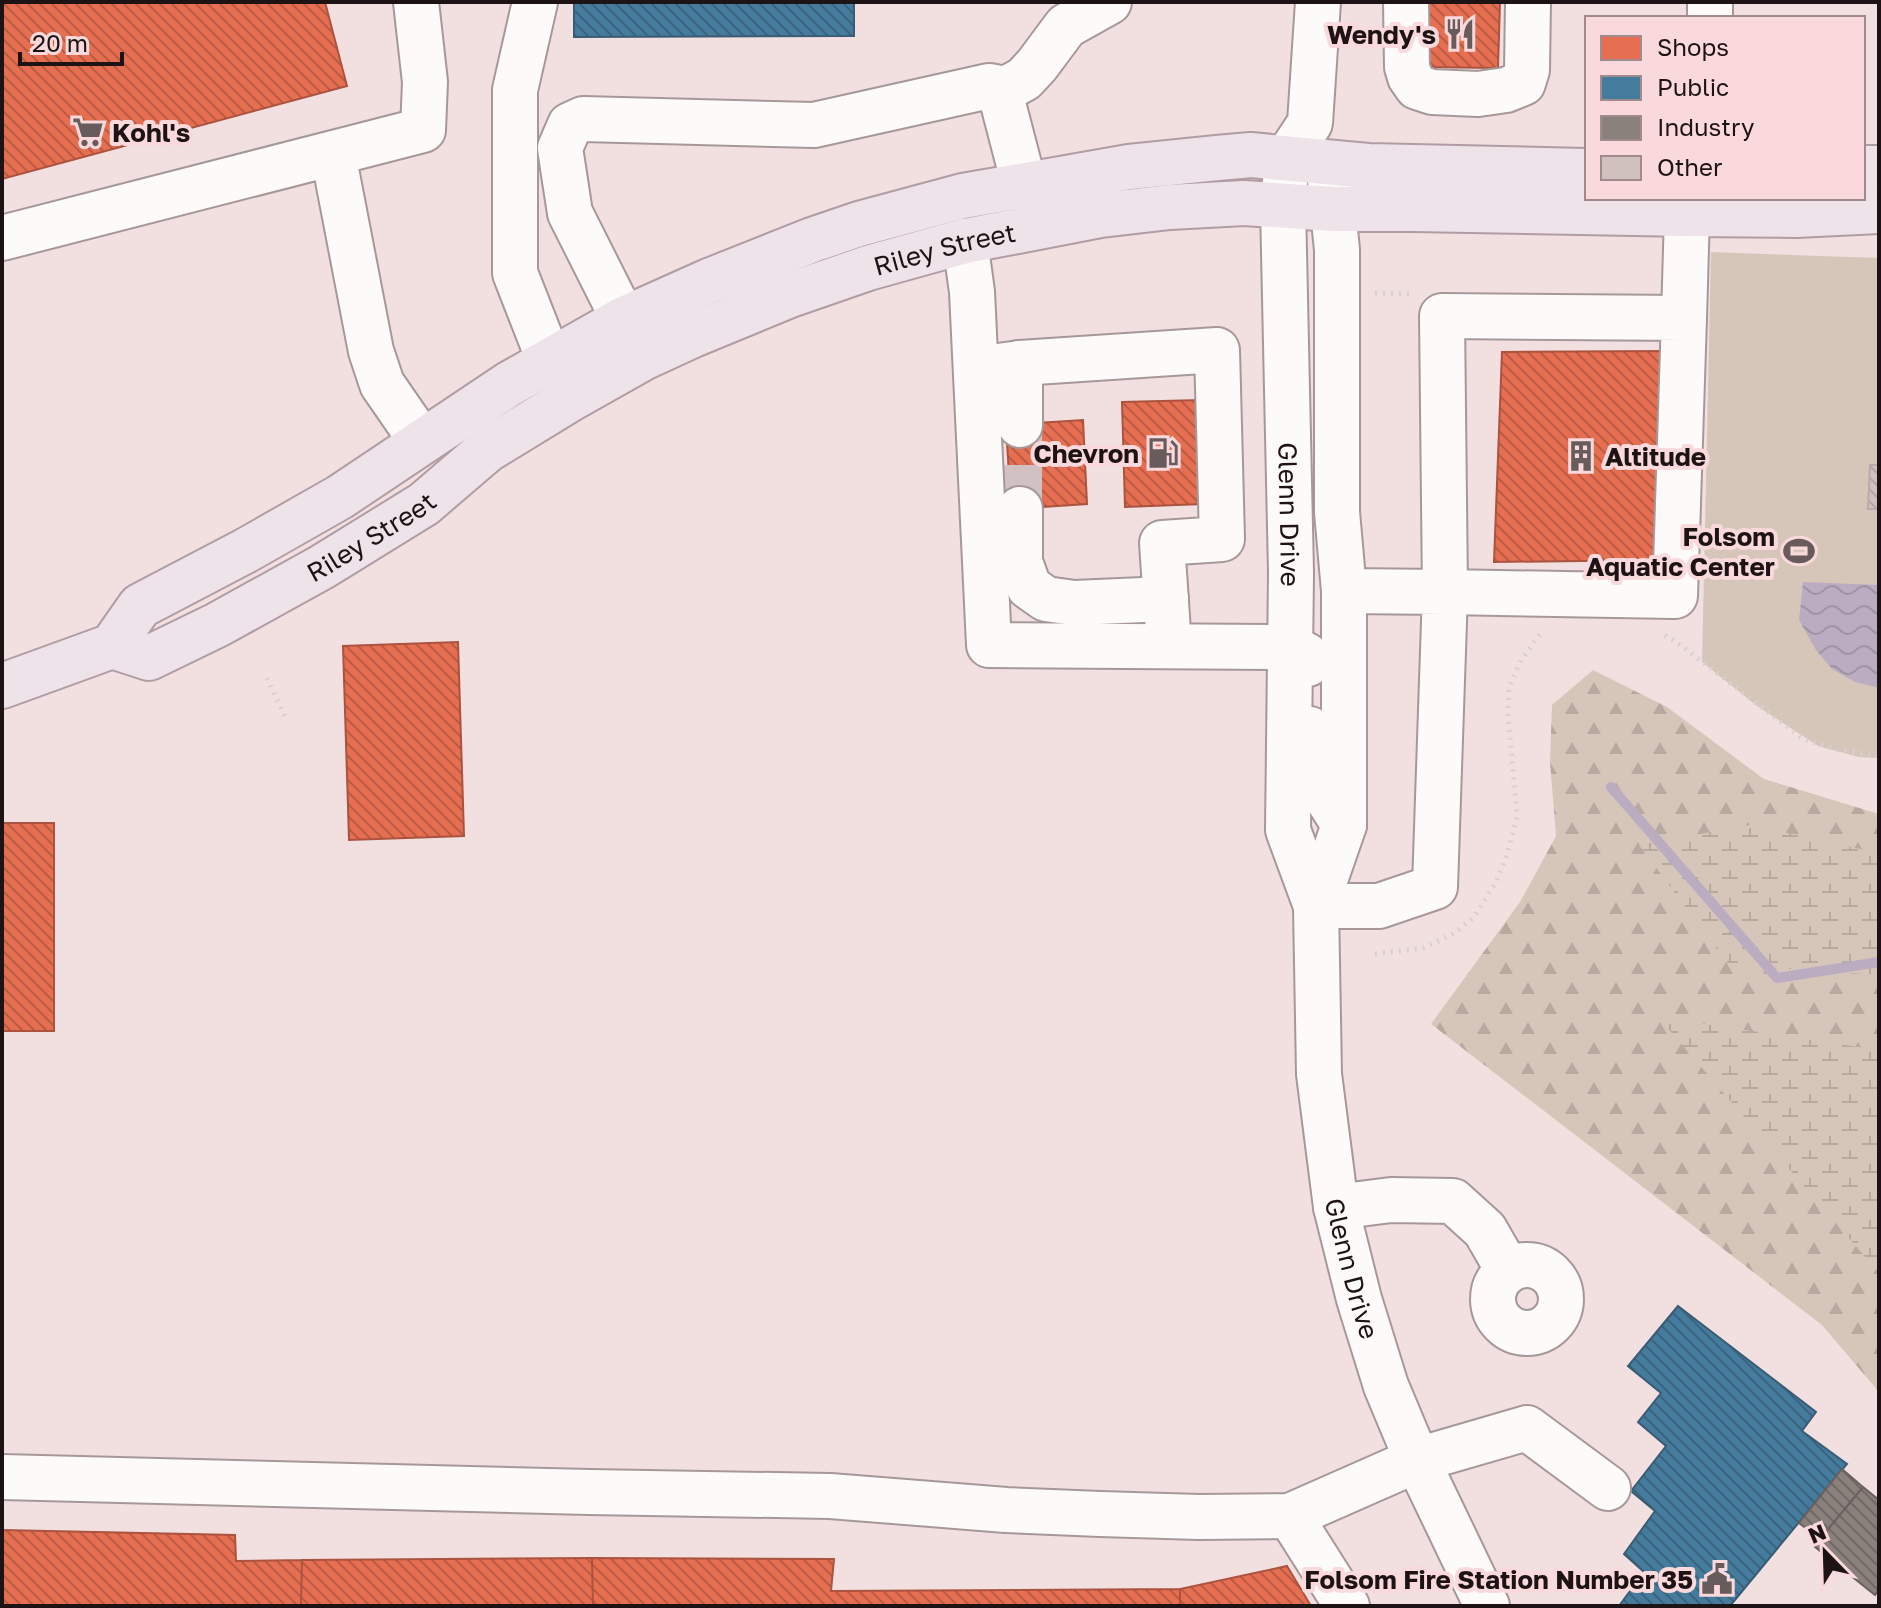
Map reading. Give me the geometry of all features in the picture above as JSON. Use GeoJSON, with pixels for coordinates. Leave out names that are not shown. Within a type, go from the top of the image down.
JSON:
{"type":"FeatureCollection","features":[{"type":"Feature","properties":{"kind":"main road","name":"Riley Street"},"geometry":{"type":"LineString","coordinates":[[1585,171],[1368,166],[1309,148],[1129,167],[1024,184],[963,196],[859,224],[709,281],[624,319],[549,360],[340,497],[140,606],[112,646],[149,658],[217,625],[322,567],[424,504],[487,450],[643,358],[790,295],[868,268],[965,241],[1101,215],[1244,203],[1333,209],[1687,214],[1796,215],[1879,211]]}},
{"type":"Feature","properties":{"kind":"main road"},"geometry":{"type":"LineString","coordinates":[[217,625],[235,588],[337,530],[386,497],[407,475],[422,442]]}},
{"type":"Feature","properties":{"kind":"main road"},"geometry":{"type":"LineString","coordinates":[[2,686],[112,646]]}},
{"type":"Feature","properties":{"kind":"street"},"geometry":{"type":"LineString","coordinates":[[2,238],[423,130],[425,82],[416,2]]}},
{"type":"Feature","properties":{"kind":"street"},"geometry":{"type":"LineString","coordinates":[[535,2],[515,90],[515,273],[549,360]]}},
{"type":"Feature","properties":{"kind":"street"},"geometry":{"type":"LineString","coordinates":[[1000,92],[1024,79],[1066,26],[1109,2]]}},
{"type":"Feature","properties":{"kind":"street","name":"Glenn Drive"},"geometry":{"type":"LineString","coordinates":[[1318,2],[1309,148],[1283,206],[1291,573],[1288,830],[1316,906],[1319,1074],[1336,1207],[1359,1299],[1386,1386],[1417,1460],[1487,1606]]}},
{"type":"Feature","properties":{"kind":"street"},"geometry":{"type":"LineString","coordinates":[[1406,2],[1407,67],[1417,87],[1432,92],[1478,94],[1506,90],[1523,83],[1527,70],[1528,2]]}},
{"type":"Feature","properties":{"kind":"street"},"geometry":{"type":"LineString","coordinates":[[643,358],[570,213],[560,148],[570,125],[583,119],[814,125],[989,86],[1000,92],[1024,184]]}},
{"type":"Feature","properties":{"kind":"street","name":"Glenn Drive"},"geometry":{"type":"LineString","coordinates":[[1309,148],[1333,209],[1337,250],[1337,512],[1344,591],[1344,825],[1316,906]]}},
{"type":"Feature","properties":{"kind":"street"},"geometry":{"type":"LineString","coordinates":[[333,154],[371,351],[382,384],[422,442]]}},
{"type":"Feature","properties":{"kind":"street"},"geometry":{"type":"LineString","coordinates":[[1344,591],[1675,596],[1687,214]]}},
{"type":"Feature","properties":{"kind":"street"},"geometry":{"type":"LineString","coordinates":[[965,241],[972,292],[989,645],[1290,647],[1306,655],[1311,678],[1310,734],[1314,777],[1344,825]]}},
{"type":"Feature","properties":{"kind":"street"},"geometry":{"type":"LineString","coordinates":[[1316,906],[1379,906],[1435,887],[1445,592],[1442,316],[1684,318]]}},
{"type":"Feature","properties":{"kind":"street"},"geometry":{"type":"LineString","coordinates":[[976,369],[1020,363],[1217,350],[1222,539],[1162,543],[1169,646]]}},
{"type":"Feature","properties":{"kind":"street"},"geometry":{"type":"LineString","coordinates":[[1020,363],[1020,425]]}},
{"type":"Feature","properties":{"kind":"street"},"geometry":{"type":"LineString","coordinates":[[1020,509],[1020,562],[1029,587],[1046,599],[1074,603],[1166,599]]}},
{"type":"Feature","properties":{"kind":"street"},"geometry":{"type":"LineString","coordinates":[[1336,1207],[1391,1200],[1453,1201],[1485,1230],[1508,1270]]}},
{"type":"Feature","properties":{"kind":"street"},"geometry":{"type":"LineString","coordinates":[[2,1477],[830,1496],[1006,1510],[1199,1517],[1290,1516],[1417,1460],[1527,1428],[1608,1488]]}},
{"type":"Feature","properties":{"kind":"street"},"geometry":{"type":"LineString","coordinates":[[1290,1516],[1347,1606]]}},
{"type":"Feature","properties":{"kind":"path"},"geometry":{"type":"LineString","coordinates":[[1366,293],[1409,294],[1415,288]]}},
{"type":"Feature","properties":{"kind":"path"},"geometry":{"type":"LineString","coordinates":[[1375,954],[1423,948],[1455,933],[1475,916],[1496,882],[1517,817],[1508,713],[1509,687],[1521,660],[1543,630]]}},
{"type":"Feature","properties":{"kind":"path"},"geometry":{"type":"LineString","coordinates":[[1658,631],[1803,739],[1838,750],[1879,755]]}},
{"type":"Feature","properties":{"kind":"path"},"geometry":{"type":"LineString","coordinates":[[267,678],[287,721]]}},
{"type":"Feature","properties":{"kind":"green space","name":"Folsom Aquatic Center"},"geometry":{"type":"Polygon","coordinates":[[[1711,252],[1879,258],[1879,758],[1859,757],[1818,746],[1757,706],[1702,662],[1711,252]]]}},
{"type":"Feature","properties":{"kind":"green space"},"geometry":{"type":"Polygon","coordinates":[[[1593,670],[1667,707],[1764,779],[1879,814],[1879,1392],[1822,1325],[1431,1024],[1520,902],[1556,836],[1550,762],[1552,705],[1593,670]]]}},
{"type":"Feature","properties":{"kind":"green space"},"geometry":{"type":"Polygon","coordinates":[[[1750,825],[1879,853],[1879,975],[1729,965],[1639,845],[1750,825]]]}},
{"type":"Feature","properties":{"kind":"green space"},"geometry":{"type":"Polygon","coordinates":[[[1658,1017],[1879,1050],[1879,1273],[1658,1017]]]}},
{"type":"Feature","properties":{"kind":"water"},"geometry":{"type":"Polygon","coordinates":[[[1803,582],[1879,585],[1879,688],[1855,682],[1832,669],[1816,650],[1799,620],[1803,582]]]}},
{"type":"Feature","properties":{"kind":"building: Shops","name":"Kohl's"},"geometry":{"type":"Polygon","coordinates":[[[2,2],[325,2],[347,86],[2,179],[2,2]]]}},
{"type":"Feature","properties":{"kind":"building: Shops","name":"Wendy's"},"geometry":{"type":"Polygon","coordinates":[[[1422,2],[1500,2],[1498,68],[1421,67],[1422,2]]]}},
{"type":"Feature","properties":{"kind":"building: Shops","name":"Altitude"},"geometry":{"type":"Polygon","coordinates":[[[1666,351],[1660,560],[1494,562],[1502,352],[1666,351]]]}},
{"type":"Feature","properties":{"kind":"building: Shops","name":"Chevron"},"geometry":{"type":"Polygon","coordinates":[[[1201,400],[1203,504],[1125,507],[1122,402],[1201,400]]]}},
{"type":"Feature","properties":{"kind":"building: Shops"},"geometry":{"type":"Polygon","coordinates":[[[1083,420],[1087,504],[1011,509],[1006,425],[1083,420]]]}},
{"type":"Feature","properties":{"kind":"building: Shops"},"geometry":{"type":"Polygon","coordinates":[[[458,642],[464,836],[349,840],[343,646],[458,642]]]}},
{"type":"Feature","properties":{"kind":"building: Shops"},"geometry":{"type":"Polygon","coordinates":[[[2,823],[54,823],[54,1031],[2,1031],[2,823]]]}},
{"type":"Feature","properties":{"kind":"building: Shops"},"geometry":{"type":"Polygon","coordinates":[[[2,1530],[235,1535],[236,1561],[302,1560],[301,1606],[2,1606],[2,1530]]]}},
{"type":"Feature","properties":{"kind":"building: Shops"},"geometry":{"type":"Polygon","coordinates":[[[592,1558],[834,1559],[831,1591],[1180,1589],[1180,1606],[593,1606],[592,1558]]]}},
{"type":"Feature","properties":{"kind":"building: Shops"},"geometry":{"type":"Polygon","coordinates":[[[592,1558],[593,1606],[301,1606],[302,1560],[592,1558]]]}},
{"type":"Feature","properties":{"kind":"building: Shops"},"geometry":{"type":"Polygon","coordinates":[[[1287,1566],[1311,1606],[1180,1606],[1180,1589],[1287,1566]]]}},
{"type":"Feature","properties":{"kind":"building: Public"},"geometry":{"type":"Polygon","coordinates":[[[574,2],[854,2],[854,36],[574,37],[574,2]]]}},
{"type":"Feature","properties":{"kind":"building: Public"},"geometry":{"type":"Polygon","coordinates":[[[1678,1306],[1816,1412],[1802,1431],[1847,1464],[1730,1606],[1619,1606],[1644,1572],[1624,1554],[1655,1511],[1631,1491],[1666,1446],[1638,1422],[1661,1393],[1628,1366],[1678,1306]]]}},
{"type":"Feature","properties":{"kind":"building: Industry"},"geometry":{"type":"Polygon","coordinates":[[[1842,1469],[1863,1487],[1820,1539],[1799,1523],[1842,1469]]]}},
{"type":"Feature","properties":{"kind":"building: Industry"},"geometry":{"type":"Polygon","coordinates":[[[1863,1487],[1879,1500],[1879,1589],[1875,1595],[1814,1546],[1863,1487]]]}},
{"type":"Feature","properties":{"kind":"building: Other"},"geometry":{"type":"Polygon","coordinates":[[[1870,465],[1879,465],[1879,509],[1868,509],[1870,465]]]}},
{"type":"Feature","properties":{"kind":"waterway"},"geometry":{"type":"LineString","coordinates":[[1611,787],[1777,978],[1879,962]]}},
{"type":"Feature","properties":{"kind":"tunnel"},"geometry":{"type":"LineString","coordinates":[[1020,425],[1020,509]]}},
{"type":"Feature","properties":{"kind":"place","name":"Wendy's"},"geometry":{"type":"Point","coordinates":[1460,34]}},
{"type":"Feature","properties":{"kind":"place","name":"Kohl's"},"geometry":{"type":"Point","coordinates":[88,132]}},
{"type":"Feature","properties":{"kind":"place","name":"Chevron"},"geometry":{"type":"Point","coordinates":[1163,453]}},
{"type":"Feature","properties":{"kind":"place","name":"Altitude"},"geometry":{"type":"Point","coordinates":[1581,456]}},
{"type":"Feature","properties":{"kind":"place","name":"Folsom Aquatic Center"},"geometry":{"type":"Point","coordinates":[1799,551]}},
{"type":"Feature","properties":{"kind":"place","name":"Folsom Fire Station Number 35"},"geometry":{"type":"Point","coordinates":[1717,1579]}}]}
